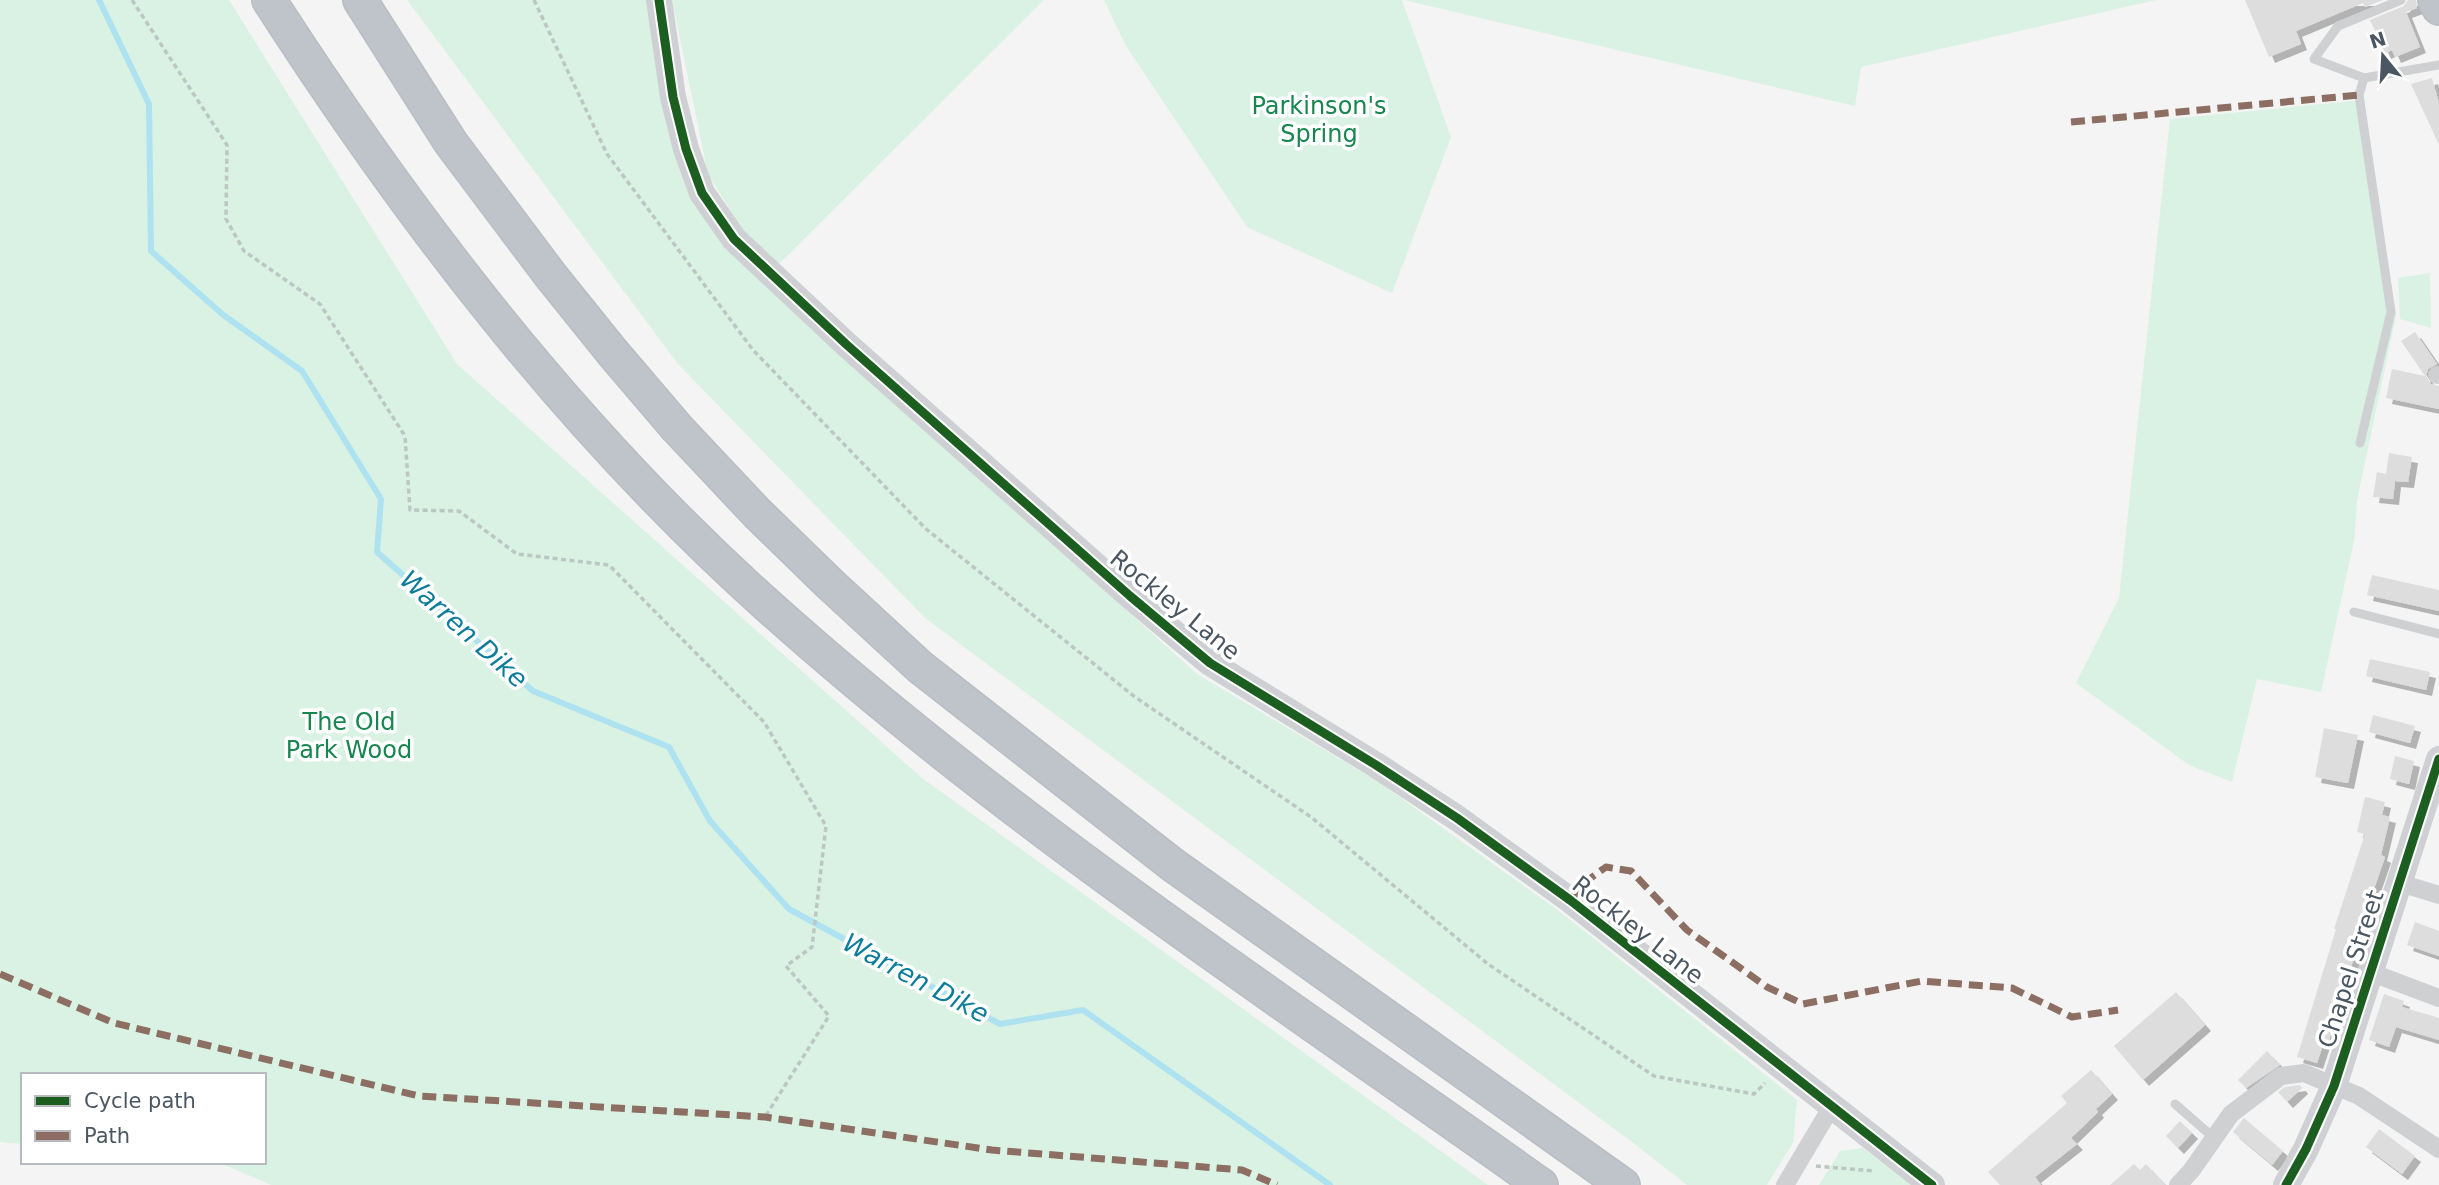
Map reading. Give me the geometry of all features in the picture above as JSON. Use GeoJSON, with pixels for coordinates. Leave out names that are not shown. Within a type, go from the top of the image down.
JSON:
{"type":"FeatureCollection","features":[{"type":"Feature","properties":{"kind":"highway"},"geometry":{"type":"LineString","coordinates":[[269,0],[385,174],[495,316],[597,433],[683,524],[764,602],[908,726],[1135,898],[1541,1185]]}},
{"type":"Feature","properties":{"kind":"highway"},"geometry":{"type":"LineString","coordinates":[[360,0],[452,143],[613,354],[677,428],[757,513],[830,584],[920,667],[1173,865],[1623,1185]]}},
{"type":"Feature","properties":{"kind":"highway"},"geometry":{"type":"LineString","coordinates":[[2435,0],[2439,8]]}},
{"type":"Feature","properties":{"kind":"street","name":"Rockley Lane"},"geometry":{"type":"LineString","coordinates":[[659,0],[673,97],[686,149],[702,192],[734,239],[847,345],[1130,596],[1210,663],[1457,818],[1570,901],[1932,1185]]}},
{"type":"Feature","properties":{"kind":"street","name":"Chapel Street"},"geometry":{"type":"LineString","coordinates":[[2286,1185],[2306,1149],[2334,1086],[2439,759]]}},
{"type":"Feature","properties":{"kind":"street"},"geometry":{"type":"LineString","coordinates":[[2400,883],[2439,895]]}},
{"type":"Feature","properties":{"kind":"street"},"geometry":{"type":"LineString","coordinates":[[2370,972],[2439,998]]}},
{"type":"Feature","properties":{"kind":"street"},"geometry":{"type":"LineString","coordinates":[[2178,1185],[2231,1114],[2281,1076],[2304,1073],[2359,1096],[2439,1149]]}},
{"type":"Feature","properties":{"kind":"street"},"geometry":{"type":"LineString","coordinates":[[1785,1185],[1832,1107]]}},
{"type":"Feature","properties":{"kind":"lane"},"geometry":{"type":"LineString","coordinates":[[2401,0],[2339,26],[2314,59],[2364,78],[2439,65]]}},
{"type":"Feature","properties":{"kind":"lane"},"geometry":{"type":"LineString","coordinates":[[2360,443],[2391,312],[2359,95],[2364,78]]}},
{"type":"Feature","properties":{"kind":"lane"},"geometry":{"type":"LineString","coordinates":[[2354,611],[2439,634]]}},
{"type":"Feature","properties":{"kind":"lane"},"geometry":{"type":"LineString","coordinates":[[2175,1104],[2214,1138]]}},
{"type":"Feature","properties":{"kind":"path"},"geometry":{"type":"LineString","coordinates":[[132,0],[227,145],[226,219],[244,251],[320,304],[405,436],[410,510],[459,511],[517,554],[609,565],[764,722],[825,826],[812,947],[786,966],[829,1016],[765,1117]]}},
{"type":"Feature","properties":{"kind":"path"},"geometry":{"type":"LineString","coordinates":[[534,0],[607,154],[753,350],[926,528],[1135,696],[1311,817],[1488,964],[1654,1076],[1754,1094],[1781,1066]]}},
{"type":"Feature","properties":{"kind":"path"},"geometry":{"type":"LineString","coordinates":[[1796,1164],[1878,1171]]}},
{"type":"Feature","properties":{"kind":"green space","name":"The Old Park Wood"},"geometry":{"type":"Polygon","coordinates":[[[0,0],[229,0],[457,364],[922,778],[1488,1185],[271,1185],[223,1164],[266,1164],[266,1073],[21,1073],[21,1144],[0,1142],[0,0]]]}},
{"type":"Feature","properties":{"kind":"green space"},"geometry":{"type":"Polygon","coordinates":[[[407,0],[647,0],[728,250],[1197,674],[1377,781],[1559,911],[1797,1100],[1793,1143],[1767,1185],[1687,1185],[925,618],[678,364],[407,0]]]}},
{"type":"Feature","properties":{"kind":"green space"},"geometry":{"type":"Polygon","coordinates":[[[672,0],[1044,0],[777,266],[742,229],[708,174],[672,0]]]}},
{"type":"Feature","properties":{"kind":"green space","name":"Parkinson's Spring"},"geometry":{"type":"Polygon","coordinates":[[[1104,0],[1402,0],[1451,137],[1392,293],[1247,227],[1126,46],[1104,0]]]}},
{"type":"Feature","properties":{"kind":"green space"},"geometry":{"type":"Polygon","coordinates":[[[1404,0],[2156,0],[1861,67],[1855,106],[1404,0]]]}},
{"type":"Feature","properties":{"kind":"green space"},"geometry":{"type":"Polygon","coordinates":[[[2363,100],[2396,316],[2357,500],[2354,541],[2321,692],[2257,679],[2232,782],[2189,765],[2076,683],[2119,598],[2170,119],[2363,100]]]}},
{"type":"Feature","properties":{"kind":"green space"},"geometry":{"type":"Polygon","coordinates":[[[2430,273],[2431,328],[2400,319],[2398,278],[2430,273]]]}},
{"type":"Feature","properties":{"kind":"green space"},"geometry":{"type":"Polygon","coordinates":[[[1863,1148],[1912,1185],[1819,1185],[1840,1151],[1863,1148]]]}},
{"type":"Feature","properties":{"kind":"building"},"geometry":{"type":"Polygon","coordinates":[[[2245,0],[2383,0],[2365,7],[2363,3],[2296,31],[2301,44],[2269,57],[2245,0]]]}},
{"type":"Feature","properties":{"kind":"building"},"geometry":{"type":"Polygon","coordinates":[[[2408,0],[2416,0],[2417,8],[2406,12],[2420,47],[2395,57],[2392,50],[2385,53],[2370,20],[2404,6],[2408,0]]]}},
{"type":"Feature","properties":{"kind":"building"},"geometry":{"type":"Polygon","coordinates":[[[2432,78],[2439,103],[2439,145],[2411,84],[2432,78]]]}},
{"type":"Feature","properties":{"kind":"building"},"geometry":{"type":"Polygon","coordinates":[[[2415,332],[2437,364],[2428,369],[2426,376],[2431,384],[2439,386],[2439,409],[2386,398],[2392,369],[2425,376],[2401,341],[2415,332]]]}},
{"type":"Feature","properties":{"kind":"building"},"geometry":{"type":"Polygon","coordinates":[[[2389,453],[2412,457],[2408,482],[2395,481],[2393,499],[2373,497],[2377,472],[2386,474],[2389,453]]]}},
{"type":"Feature","properties":{"kind":"building"},"geometry":{"type":"Polygon","coordinates":[[[2372,575],[2439,590],[2439,611],[2367,595],[2372,575]]]}},
{"type":"Feature","properties":{"kind":"building"},"geometry":{"type":"Polygon","coordinates":[[[2370,659],[2430,672],[2426,690],[2366,676],[2370,659]]]}},
{"type":"Feature","properties":{"kind":"building"},"geometry":{"type":"Polygon","coordinates":[[[2373,715],[2415,726],[2410,743],[2369,732],[2373,715]]]}},
{"type":"Feature","properties":{"kind":"building"},"geometry":{"type":"Polygon","coordinates":[[[2324,728],[2358,735],[2348,783],[2315,777],[2324,728]]]}},
{"type":"Feature","properties":{"kind":"building"},"geometry":{"type":"Polygon","coordinates":[[[2395,756],[2414,761],[2409,784],[2390,779],[2395,756]]]}},
{"type":"Feature","properties":{"kind":"building"},"geometry":{"type":"Polygon","coordinates":[[[2365,797],[2385,802],[2382,815],[2390,817],[2381,855],[2385,857],[2362,924],[2328,1044],[2324,1042],[2317,1063],[2297,1057],[2365,834],[2357,832],[2365,797]]]}},
{"type":"Feature","properties":{"kind":"building"},"geometry":{"type":"Polygon","coordinates":[[[2415,922],[2439,931],[2439,956],[2407,945],[2415,922]]]}},
{"type":"Feature","properties":{"kind":"building"},"geometry":{"type":"Polygon","coordinates":[[[2176,992],[2205,1025],[2143,1080],[2114,1046],[2176,992]]]}},
{"type":"Feature","properties":{"kind":"building"},"geometry":{"type":"Polygon","coordinates":[[[2384,994],[2404,1001],[2402,1007],[2439,1018],[2439,1040],[2396,1027],[2389,1047],[2369,1040],[2384,994]]]}},
{"type":"Feature","properties":{"kind":"building"},"geometry":{"type":"Polygon","coordinates":[[[2267,1051],[2280,1065],[2246,1088],[2238,1080],[2267,1051]]]}},
{"type":"Feature","properties":{"kind":"building"},"geometry":{"type":"Polygon","coordinates":[[[2091,1070],[2112,1094],[2071,1138],[2077,1144],[2035,1177],[2041,1185],[2000,1185],[1988,1172],[2067,1103],[2061,1096],[2091,1070]]]}},
{"type":"Feature","properties":{"kind":"building"},"geometry":{"type":"Polygon","coordinates":[[[2300,1085],[2302,1088],[2287,1102],[2278,1092],[2285,1087],[2300,1085]]]}},
{"type":"Feature","properties":{"kind":"building"},"geometry":{"type":"Polygon","coordinates":[[[2244,1118],[2283,1151],[2272,1165],[2233,1132],[2244,1118]]]}},
{"type":"Feature","properties":{"kind":"building"},"geometry":{"type":"Polygon","coordinates":[[[2180,1121],[2192,1133],[2178,1148],[2166,1136],[2180,1121]]]}},
{"type":"Feature","properties":{"kind":"building"},"geometry":{"type":"Polygon","coordinates":[[[2379,1129],[2415,1156],[2402,1174],[2366,1147],[2379,1129]]]}},
{"type":"Feature","properties":{"kind":"building"},"geometry":{"type":"Polygon","coordinates":[[[2134,1164],[2140,1170],[2146,1164],[2166,1185],[2110,1185],[2134,1164]]]}},
{"type":"Feature","properties":{"kind":"waterway","name":"Warren Dike"},"geometry":{"type":"LineString","coordinates":[[99,0],[149,104],[151,251],[222,314],[302,371],[381,499],[377,552],[533,691],[669,747],[710,821],[789,909],[1000,1024],[1083,1010],[1330,1185]]}},
{"type":"Feature","properties":{"kind":"marked path"},"geometry":{"type":"LineString","coordinates":[[2071,122],[2359,95]]}},
{"type":"Feature","properties":{"kind":"marked path"},"geometry":{"type":"LineString","coordinates":[[1570,900],[1588,880],[1606,867],[1631,871],[1687,930],[1767,987],[1803,1004],[1922,981],[2012,988],[2072,1017],[2118,1010]]}},
{"type":"Feature","properties":{"kind":"marked path"},"geometry":{"type":"LineString","coordinates":[[0,974],[114,1023],[419,1096],[765,1117],[992,1150],[1242,1170],[1277,1185]]}},
{"type":"Feature","properties":{"kind":"cycle path"},"geometry":{"type":"LineString","coordinates":[[659,0],[673,97],[686,149],[702,193],[734,239],[847,345],[1130,596],[1210,663],[1457,818],[1570,900],[1932,1185]]}},
{"type":"Feature","properties":{"kind":"cycle path"},"geometry":{"type":"LineString","coordinates":[[2286,1185],[2306,1149],[2334,1086],[2439,759]]}}]}
